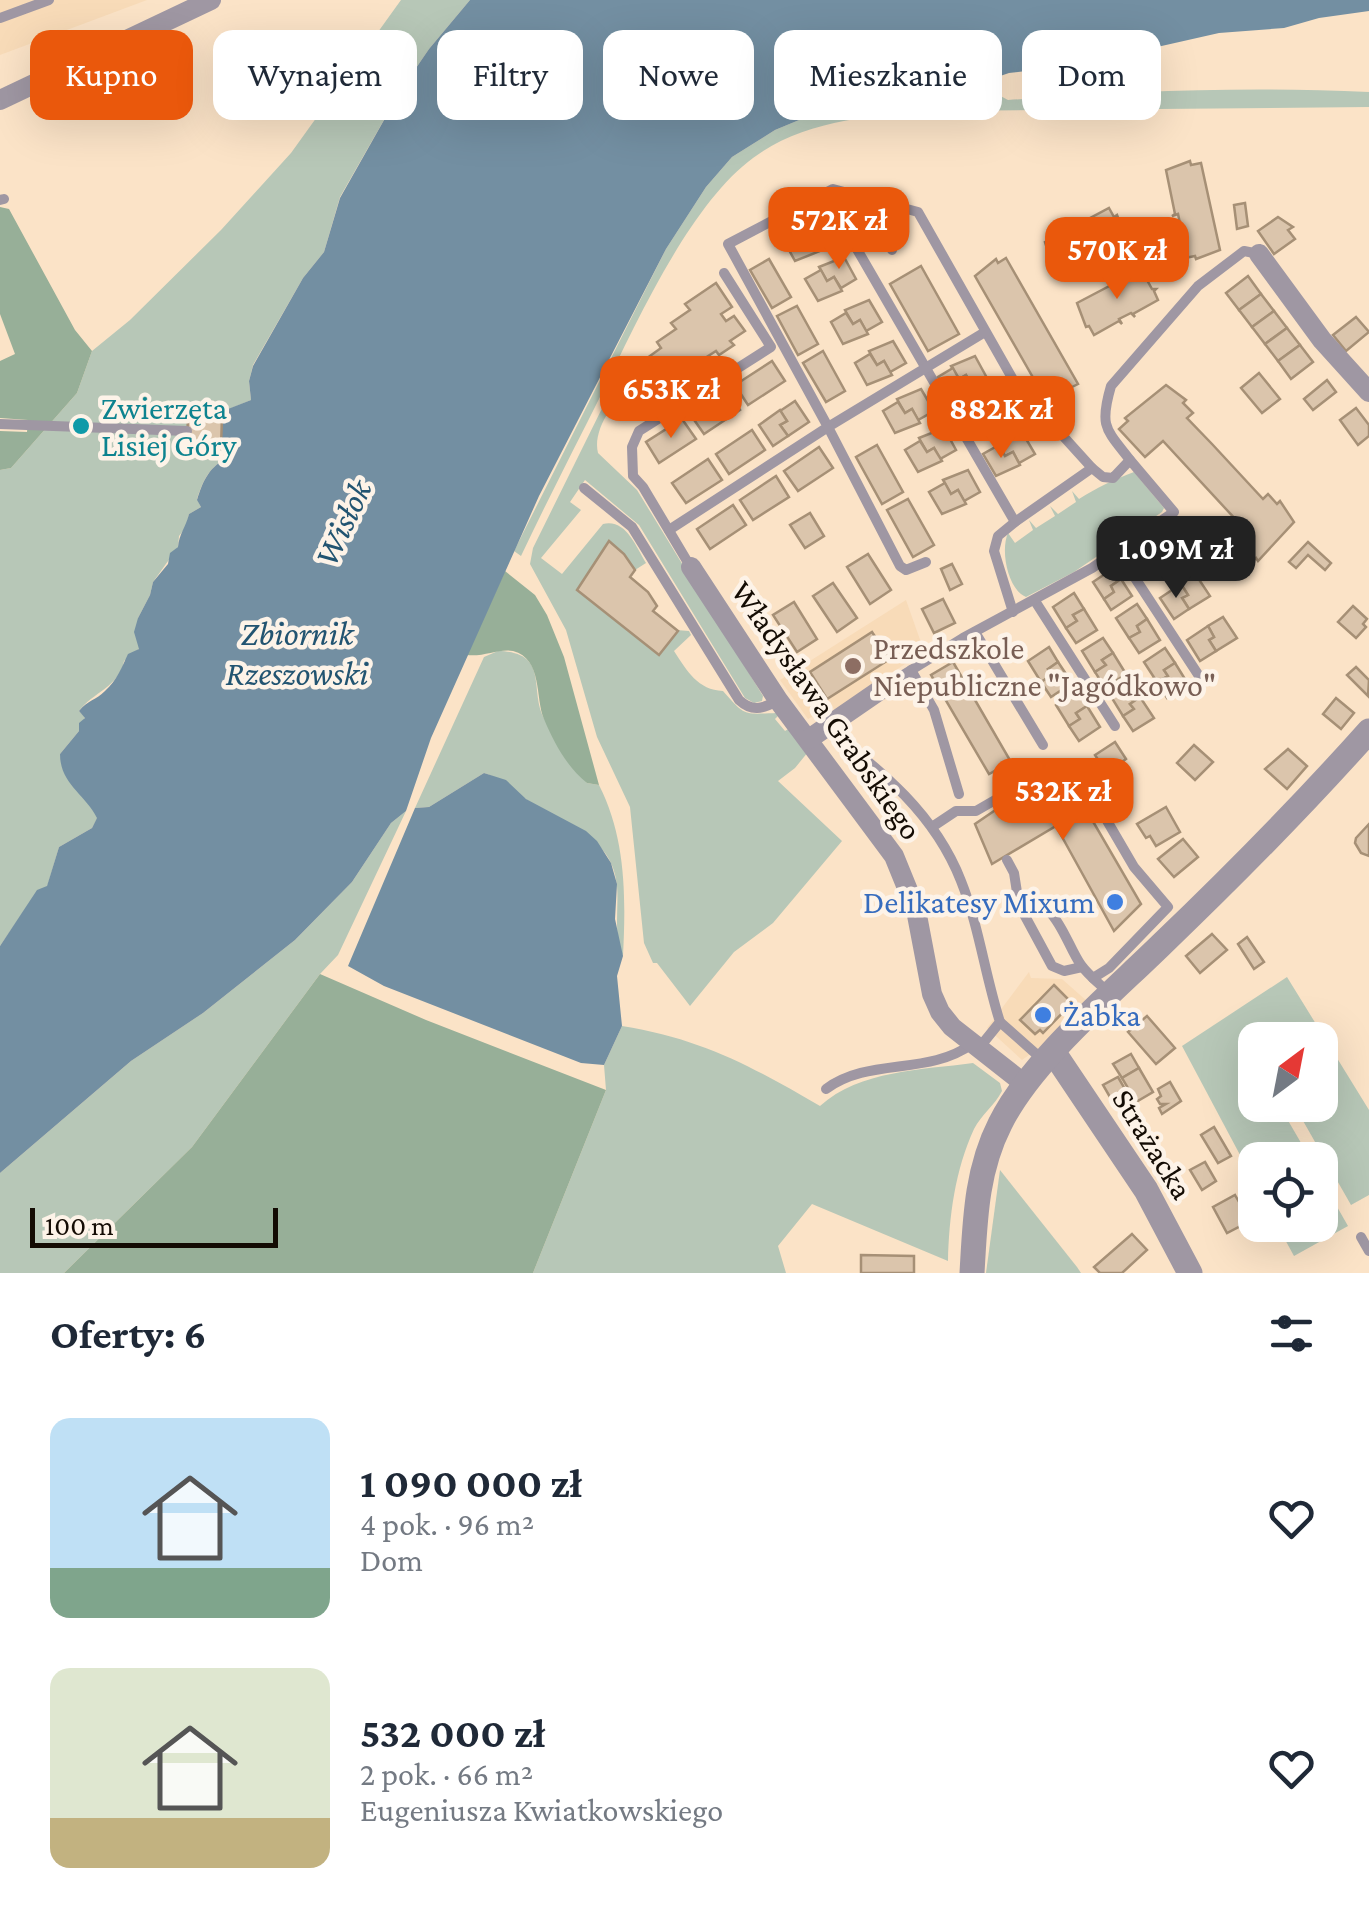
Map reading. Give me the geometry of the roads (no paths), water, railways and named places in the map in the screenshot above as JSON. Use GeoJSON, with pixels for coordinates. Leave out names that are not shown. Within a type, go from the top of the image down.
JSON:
{"type":"FeatureCollection","features":[{"type":"Feature","properties":{"kind":"street"},"geometry":{"type":"LineString","coordinates":[[0,100],[211,0]]}},
{"type":"Feature","properties":{"kind":"street"},"geometry":{"type":"LineString","coordinates":[[1259,254],[1322,340],[1369,392]]}},
{"type":"Feature","properties":{"kind":"street","name":"Władysława Grabskiego"},"geometry":{"type":"LineString","coordinates":[[691,567],[778,700],[817,733],[894,856],[916,910],[936,1004],[952,1028],[1026,1085]]}},
{"type":"Feature","properties":{"kind":"street"},"geometry":{"type":"LineString","coordinates":[[817,733],[886,686]]}},
{"type":"Feature","properties":{"kind":"street"},"geometry":{"type":"LineString","coordinates":[[972,1273],[981,1176],[1000,1123],[1044,1053],[1102,986],[1176,915],[1290,819],[1369,730]]}},
{"type":"Feature","properties":{"kind":"street","name":"Strażacka"},"geometry":{"type":"LineString","coordinates":[[1044,1053],[1146,1190],[1190,1273]]}},
{"type":"Feature","properties":{"kind":"lane"},"geometry":{"type":"LineString","coordinates":[[0,18],[48,0]]}},
{"type":"Feature","properties":{"kind":"lane"},"geometry":{"type":"LineString","coordinates":[[926,562],[906,570],[895,559],[728,244],[833,190],[918,212],[1015,383],[1103,477],[1112,478],[1130,460]]}},
{"type":"Feature","properties":{"kind":"lane"},"geometry":{"type":"LineString","coordinates":[[844,193],[864,227]]}},
{"type":"Feature","properties":{"kind":"lane"},"geometry":{"type":"LineString","coordinates":[[825,194],[1014,522]]}},
{"type":"Feature","properties":{"kind":"lane"},"geometry":{"type":"LineString","coordinates":[[860,197],[892,250]]}},
{"type":"Feature","properties":{"kind":"lane"},"geometry":{"type":"LineString","coordinates":[[886,686],[1118,552],[1174,512],[1105,427],[1111,386],[1198,286],[1244,251],[1259,254]]}},
{"type":"Feature","properties":{"kind":"lane"},"geometry":{"type":"LineString","coordinates":[[691,567],[633,476],[632,446],[636,435],[771,347],[724,273]]}},
{"type":"Feature","properties":{"kind":"lane"},"geometry":{"type":"LineString","coordinates":[[669,530],[985,332]]}},
{"type":"Feature","properties":{"kind":"lane"},"geometry":{"type":"LineString","coordinates":[[0,424],[187,432]]}},
{"type":"Feature","properties":{"kind":"lane"},"geometry":{"type":"LineString","coordinates":[[1013,612],[994,550],[998,536],[1092,468]]}},
{"type":"Feature","properties":{"kind":"lane"},"geometry":{"type":"LineString","coordinates":[[584,488],[632,527],[739,700],[759,709],[778,700]]}},
{"type":"Feature","properties":{"kind":"lane"},"geometry":{"type":"LineString","coordinates":[[1118,552],[1203,682]]}},
{"type":"Feature","properties":{"kind":"lane"},"geometry":{"type":"LineString","coordinates":[[1034,601],[1115,726]]}},
{"type":"Feature","properties":{"kind":"lane"},"geometry":{"type":"LineString","coordinates":[[975,632],[1043,745]]}},
{"type":"Feature","properties":{"kind":"lane"},"geometry":{"type":"LineString","coordinates":[[911,670],[934,710],[959,794]]}},
{"type":"Feature","properties":{"kind":"lane"},"geometry":{"type":"LineString","coordinates":[[817,733],[893,781],[932,826],[960,879],[1000,1022],[1044,1053]]}},
{"type":"Feature","properties":{"kind":"lane"},"geometry":{"type":"LineString","coordinates":[[1078,771],[1134,867],[1176,915]]}},
{"type":"Feature","properties":{"kind":"lane"},"geometry":{"type":"LineString","coordinates":[[932,826],[956,811],[976,810],[1035,777],[1046,782]]}},
{"type":"Feature","properties":{"kind":"lane"},"geometry":{"type":"LineString","coordinates":[[1007,860],[1014,873],[1019,905],[1052,966],[1064,971],[1082,967]]}},
{"type":"Feature","properties":{"kind":"lane"},"geometry":{"type":"LineString","coordinates":[[1019,905],[1036,902],[1048,907],[1082,967],[1102,986]]}},
{"type":"Feature","properties":{"kind":"lane"},"geometry":{"type":"LineString","coordinates":[[826,1089],[855,1074],[939,1060],[976,1046],[1000,1022]]}},
{"type":"Feature","properties":{"kind":"lane"},"geometry":{"type":"LineString","coordinates":[[1361,1237],[1369,1251]]}},
{"type":"Feature","properties":{"kind":"water","name":"Zbiornik Rzeszowski"},"geometry":{"type":"Polygon","coordinates":[[[470,0],[1369,0],[1369,11],[1284,28],[1219,33],[1161,46],[1161,30],[1022,30],[1022,71],[1002,75],[1002,30],[774,30],[774,120],[799,120],[732,157],[706,187],[666,249],[539,496],[431,738],[406,811],[391,823],[352,882],[295,940],[203,1013],[131,1061],[0,1173],[0,946],[37,890],[47,886],[59,847],[92,828],[97,818],[64,773],[60,754],[85,718],[79,711],[109,687],[128,654],[139,649],[134,632],[153,582],[168,564],[170,553],[178,547],[189,514],[201,507],[197,500],[207,476],[225,459],[221,447],[222,416],[228,409],[251,400],[249,381],[253,366],[303,278],[324,252],[340,198],[384,120],[417,120],[417,67],[437,39],[437,120],[583,120],[583,30],[445,30],[470,0]]]}},
{"type":"Feature","properties":{"kind":"water"},"geometry":{"type":"Polygon","coordinates":[[[484,773],[506,780],[526,799],[586,831],[611,863],[617,884],[615,919],[623,956],[617,976],[622,1026],[604,1065],[581,1063],[384,986],[348,966],[415,808],[429,807],[484,773]]]}},
{"type":"Feature","properties":{"kind":"place","name":"Zwierzęta Lisiej Góry"},"geometry":{"type":"Point","coordinates":[81,426]}},
{"type":"Feature","properties":{"kind":"place","name":"Przedszkole Niepubliczne \"Jagódkowo\""},"geometry":{"type":"Point","coordinates":[853,666]}},
{"type":"Feature","properties":{"kind":"place","name":"Delikatesy Mixum"},"geometry":{"type":"Point","coordinates":[1115,902]}},
{"type":"Feature","properties":{"kind":"place","name":"Żabka"},"geometry":{"type":"Point","coordinates":[1043,1015]}},
{"type":"Feature","properties":{"kind":"water label","name":"Wisłok"},"geometry":{"type":"Point","coordinates":[343,523]}}]}
